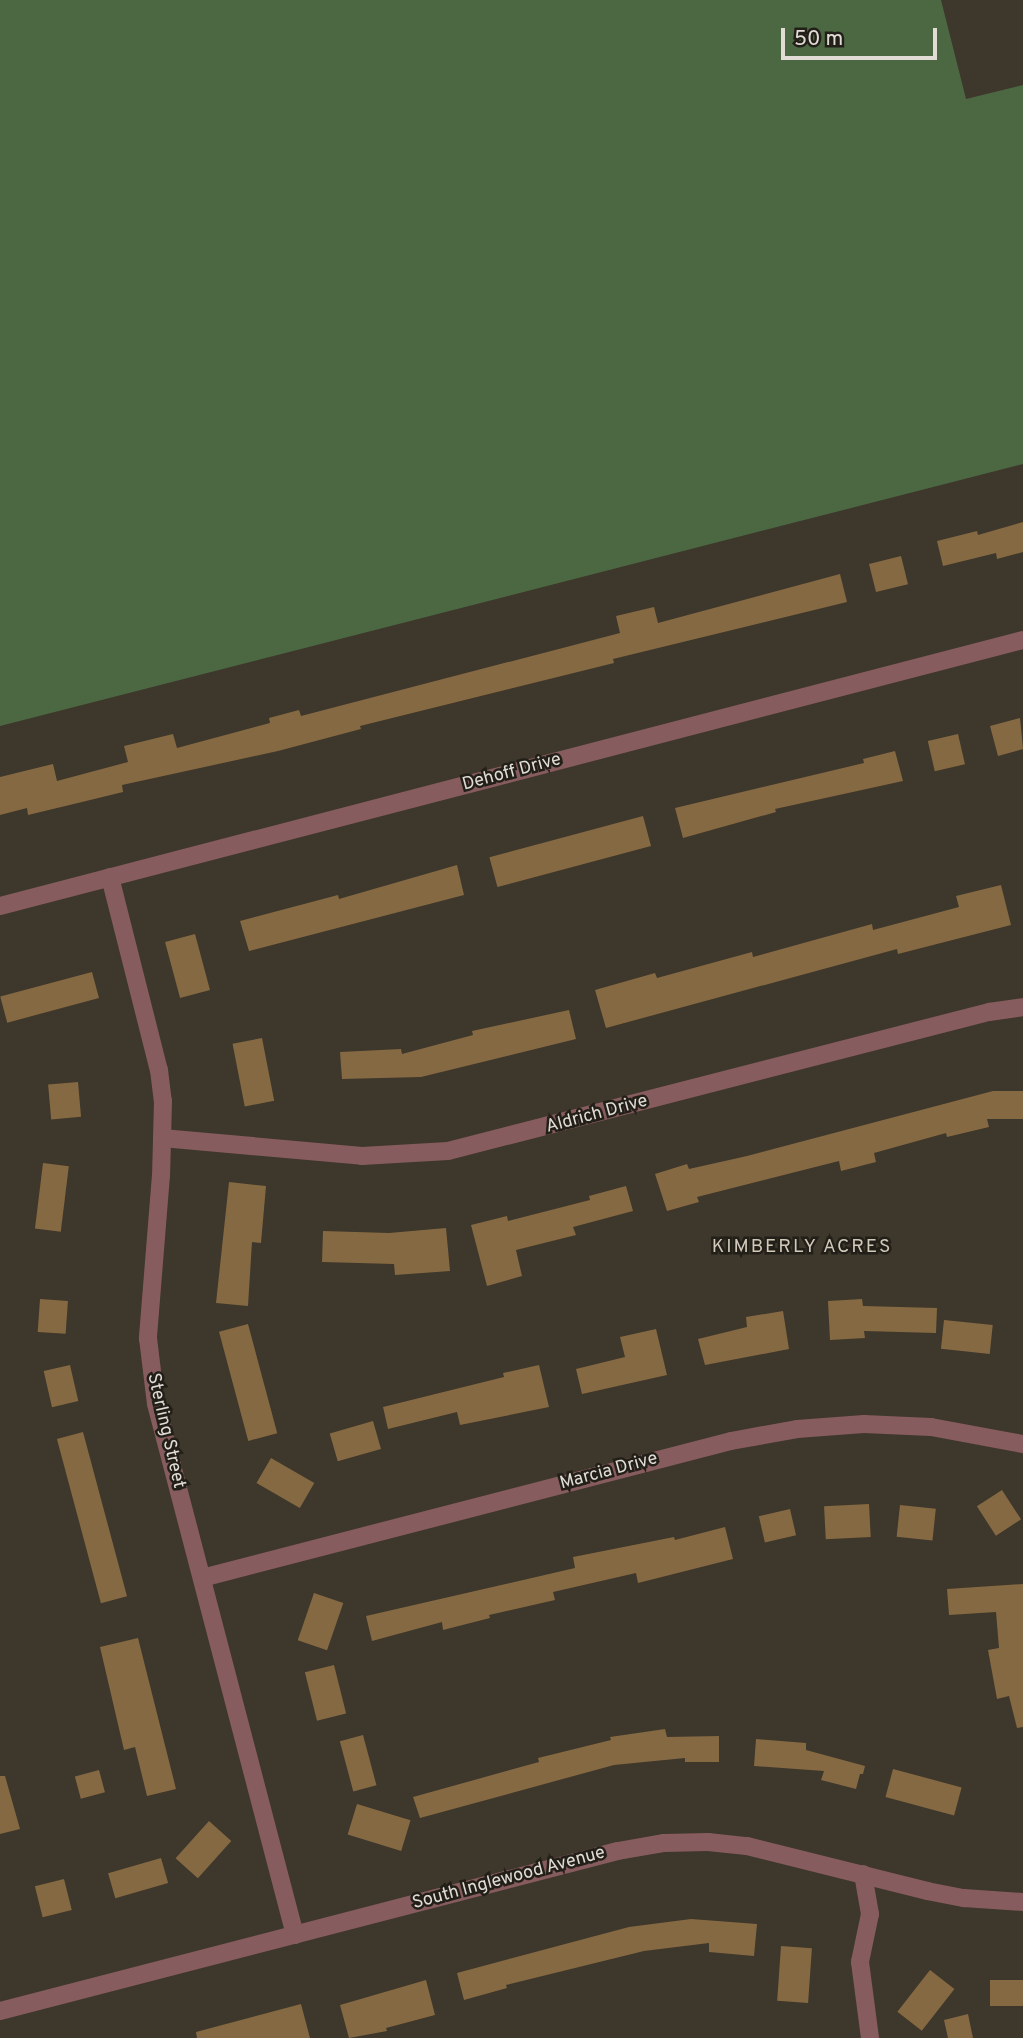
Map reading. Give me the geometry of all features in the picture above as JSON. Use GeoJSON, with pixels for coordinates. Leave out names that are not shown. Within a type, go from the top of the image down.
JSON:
{"type":"FeatureCollection","features":[{"type":"Feature","properties":{"kind":"street","name":"Dehoff Drive"},"geometry":{"type":"LineString","coordinates":[[0,906],[1023,640]]}},
{"type":"Feature","properties":{"kind":"street","name":"Sterling Street"},"geometry":{"type":"LineString","coordinates":[[110,877],[159,1070],[163,1101],[148,1315],[149,1360],[156,1404],[295,1935]]}},
{"type":"Feature","properties":{"kind":"street","name":"Aldrich Drive"},"geometry":{"type":"LineString","coordinates":[[162,1138],[362,1156],[448,1152],[989,1012],[1023,1007]]}},
{"type":"Feature","properties":{"kind":"street","name":"Marcia Drive"},"geometry":{"type":"LineString","coordinates":[[202,1578],[731,1441],[797,1429],[864,1424],[931,1427],[1023,1444]]}},
{"type":"Feature","properties":{"kind":"street","name":"South Inglewood Avenue"},"geometry":{"type":"LineString","coordinates":[[0,2011],[618,1851],[664,1843],[708,1842],[747,1846],[964,1898],[1023,1902]]}},
{"type":"Feature","properties":{"kind":"street"},"geometry":{"type":"LineString","coordinates":[[863,1874],[870,1914],[860,1962],[870,2038]]}},
{"type":"Feature","properties":{"kind":"green space"},"geometry":{"type":"Polygon","coordinates":[[[0,0],[941,0],[966,99],[1023,85],[1023,464],[0,726],[0,0]]]}},
{"type":"Feature","properties":{"kind":"building"},"geometry":{"type":"Polygon","coordinates":[[[1023,522],[1023,552],[997,559],[996,553],[943,566],[937,541],[977,531],[978,535],[1023,522]]]}},
{"type":"Feature","properties":{"kind":"building"},"geometry":{"type":"Polygon","coordinates":[[[901,556],[908,584],[876,592],[869,564],[901,556]]]}},
{"type":"Feature","properties":{"kind":"building"},"geometry":{"type":"Polygon","coordinates":[[[840,574],[847,602],[613,659],[614,663],[360,726],[361,729],[278,751],[122,785],[123,792],[28,815],[27,808],[0,815],[0,777],[53,764],[57,781],[128,762],[124,746],[173,734],[177,748],[270,723],[269,718],[299,710],[301,716],[620,633],[616,616],[654,607],[658,623],[840,574]]]}},
{"type":"Feature","properties":{"kind":"building"},"geometry":{"type":"Polygon","coordinates":[[[1020,718],[1023,749],[998,756],[990,726],[1020,718]]]}},
{"type":"Feature","properties":{"kind":"building"},"geometry":{"type":"Polygon","coordinates":[[[958,734],[965,764],[935,771],[928,741],[958,734]]]}},
{"type":"Feature","properties":{"kind":"building"},"geometry":{"type":"Polygon","coordinates":[[[895,751],[903,781],[775,809],[776,812],[683,838],[675,808],[864,763],[863,759],[895,751]]]}},
{"type":"Feature","properties":{"kind":"building"},"geometry":{"type":"Polygon","coordinates":[[[643,816],[651,846],[497,887],[489,857],[643,816]]]}},
{"type":"Feature","properties":{"kind":"building"},"geometry":{"type":"Polygon","coordinates":[[[457,865],[464,895],[249,951],[240,921],[338,895],[339,899],[457,865]]]}},
{"type":"Feature","properties":{"kind":"building"},"geometry":{"type":"Polygon","coordinates":[[[1001,885],[1011,925],[898,954],[897,949],[606,1028],[595,990],[655,973],[657,978],[752,952],[753,957],[872,924],[873,930],[959,907],[956,896],[1001,885]]]}},
{"type":"Feature","properties":{"kind":"building"},"geometry":{"type":"Polygon","coordinates":[[[195,934],[210,990],[180,998],[165,942],[195,934]]]}},
{"type":"Feature","properties":{"kind":"building"},"geometry":{"type":"Polygon","coordinates":[[[92,972],[99,998],[7,1023],[0,997],[92,972]]]}},
{"type":"Feature","properties":{"kind":"building"},"geometry":{"type":"Polygon","coordinates":[[[569,1010],[576,1039],[421,1077],[342,1079],[340,1052],[401,1049],[402,1054],[473,1035],[472,1031],[569,1010]]]}},
{"type":"Feature","properties":{"kind":"building"},"geometry":{"type":"Polygon","coordinates":[[[262,1038],[274,1101],[245,1107],[233,1044],[262,1038]]]}},
{"type":"Feature","properties":{"kind":"building"},"geometry":{"type":"Polygon","coordinates":[[[78,1082],[81,1117],[51,1119],[48,1085],[78,1082]]]}},
{"type":"Feature","properties":{"kind":"building"},"geometry":{"type":"Polygon","coordinates":[[[993,1091],[1023,1091],[1023,1119],[987,1119],[989,1127],[947,1137],[946,1133],[874,1153],[876,1162],[841,1171],[839,1161],[697,1197],[699,1202],[667,1211],[655,1174],[687,1164],[689,1169],[747,1156],[993,1091]]]}},
{"type":"Feature","properties":{"kind":"building"},"geometry":{"type":"Polygon","coordinates":[[[43,1163],[69,1166],[61,1232],[35,1229],[43,1163]]]}},
{"type":"Feature","properties":{"kind":"building"},"geometry":{"type":"Polygon","coordinates":[[[229,1182],[266,1186],[261,1243],[252,1242],[248,1306],[216,1303],[229,1182]]]}},
{"type":"Feature","properties":{"kind":"building"},"geometry":{"type":"Polygon","coordinates":[[[626,1186],[633,1211],[573,1227],[576,1235],[516,1250],[522,1276],[487,1286],[471,1225],[507,1216],[508,1221],[590,1200],[589,1196],[626,1186]]]}},
{"type":"Feature","properties":{"kind":"building"},"geometry":{"type":"Polygon","coordinates":[[[446,1228],[450,1271],[395,1275],[394,1264],[322,1262],[323,1231],[389,1233],[446,1228]]]}},
{"type":"Feature","properties":{"kind":"building"},"geometry":{"type":"Polygon","coordinates":[[[40,1299],[68,1301],[66,1334],[38,1332],[40,1299]]]}},
{"type":"Feature","properties":{"kind":"building"},"geometry":{"type":"Polygon","coordinates":[[[862,1299],[863,1306],[937,1308],[936,1333],[864,1331],[865,1338],[830,1340],[828,1301],[862,1299]]]}},
{"type":"Feature","properties":{"kind":"building"},"geometry":{"type":"Polygon","coordinates":[[[783,1311],[789,1349],[705,1365],[698,1339],[747,1327],[746,1317],[783,1311]]]}},
{"type":"Feature","properties":{"kind":"building"},"geometry":{"type":"Polygon","coordinates":[[[944,1320],[993,1325],[990,1354],[941,1349],[944,1320]]]}},
{"type":"Feature","properties":{"kind":"building"},"geometry":{"type":"Polygon","coordinates":[[[248,1324],[277,1433],[248,1441],[219,1332],[248,1324]]]}},
{"type":"Feature","properties":{"kind":"building"},"geometry":{"type":"Polygon","coordinates":[[[656,1329],[667,1375],[582,1394],[576,1369],[625,1357],[620,1337],[656,1329]]]}},
{"type":"Feature","properties":{"kind":"building"},"geometry":{"type":"Polygon","coordinates":[[[70,1365],[78,1401],[52,1407],[44,1371],[70,1365]]]}},
{"type":"Feature","properties":{"kind":"building"},"geometry":{"type":"Polygon","coordinates":[[[539,1365],[549,1407],[460,1425],[457,1412],[388,1429],[383,1407],[504,1377],[503,1373],[539,1365]]]}},
{"type":"Feature","properties":{"kind":"building"},"geometry":{"type":"Polygon","coordinates":[[[373,1421],[381,1449],[338,1461],[330,1433],[373,1421]]]}},
{"type":"Feature","properties":{"kind":"building"},"geometry":{"type":"Polygon","coordinates":[[[83,1432],[127,1596],[101,1603],[57,1439],[83,1432]]]}},
{"type":"Feature","properties":{"kind":"building"},"geometry":{"type":"Polygon","coordinates":[[[271,1458],[314,1483],[300,1508],[256,1483],[271,1458]]]}},
{"type":"Feature","properties":{"kind":"building"},"geometry":{"type":"Polygon","coordinates":[[[1002,1490],[1021,1519],[996,1536],[977,1506],[1002,1490]]]}},
{"type":"Feature","properties":{"kind":"building"},"geometry":{"type":"Polygon","coordinates":[[[869,1504],[871,1537],[826,1539],[824,1506],[869,1504]]]}},
{"type":"Feature","properties":{"kind":"building"},"geometry":{"type":"Polygon","coordinates":[[[900,1505],[936,1509],[932,1541],[897,1537],[900,1505]]]}},
{"type":"Feature","properties":{"kind":"building"},"geometry":{"type":"Polygon","coordinates":[[[790,1509],[796,1535],[765,1543],[759,1516],[790,1509]]]}},
{"type":"Feature","properties":{"kind":"building"},"geometry":{"type":"Polygon","coordinates":[[[725,1527],[733,1559],[638,1583],[636,1573],[553,1592],[555,1600],[489,1615],[490,1618],[443,1630],[442,1622],[372,1641],[366,1616],[575,1568],[573,1557],[674,1537],[675,1540],[725,1527]]]}},
{"type":"Feature","properties":{"kind":"building"},"geometry":{"type":"Polygon","coordinates":[[[1023,1584],[1023,1727],[1017,1728],[1009,1696],[997,1699],[988,1650],[999,1648],[996,1612],[949,1615],[947,1589],[1023,1584]]]}},
{"type":"Feature","properties":{"kind":"building"},"geometry":{"type":"Polygon","coordinates":[[[314,1593],[343,1603],[327,1650],[298,1640],[314,1593]]]}},
{"type":"Feature","properties":{"kind":"building"},"geometry":{"type":"Polygon","coordinates":[[[138,1638],[176,1789],[147,1796],[135,1747],[124,1750],[100,1647],[138,1638]]]}},
{"type":"Feature","properties":{"kind":"building"},"geometry":{"type":"Polygon","coordinates":[[[334,1665],[346,1714],[317,1721],[305,1672],[334,1665]]]}},
{"type":"Feature","properties":{"kind":"building"},"geometry":{"type":"Polygon","coordinates":[[[665,1729],[667,1737],[719,1736],[719,1762],[685,1762],[685,1758],[614,1765],[420,1818],[413,1797],[539,1762],[538,1758],[611,1740],[610,1737],[665,1729]]]}},
{"type":"Feature","properties":{"kind":"building"},"geometry":{"type":"Polygon","coordinates":[[[363,1735],[376,1785],[353,1791],[340,1741],[363,1735]]]}},
{"type":"Feature","properties":{"kind":"building"},"geometry":{"type":"Polygon","coordinates":[[[756,1739],[806,1743],[806,1750],[865,1766],[863,1774],[860,1774],[856,1789],[821,1780],[824,1771],[754,1766],[756,1739]]]}},
{"type":"Feature","properties":{"kind":"building"},"geometry":{"type":"Polygon","coordinates":[[[893,1769],[962,1787],[954,1815],[885,1797],[893,1769]]]}},
{"type":"Feature","properties":{"kind":"building"},"geometry":{"type":"Polygon","coordinates":[[[99,1770],[105,1792],[81,1799],[75,1776],[99,1770]]]}},
{"type":"Feature","properties":{"kind":"building"},"geometry":{"type":"Polygon","coordinates":[[[0,1776],[5,1776],[20,1829],[0,1834],[0,1776]]]}},
{"type":"Feature","properties":{"kind":"building"},"geometry":{"type":"Polygon","coordinates":[[[357,1804],[411,1820],[401,1851],[348,1835],[357,1804]]]}},
{"type":"Feature","properties":{"kind":"building"},"geometry":{"type":"Polygon","coordinates":[[[209,1821],[231,1841],[198,1878],[176,1858],[209,1821]]]}},
{"type":"Feature","properties":{"kind":"building"},"geometry":{"type":"Polygon","coordinates":[[[161,1858],[168,1883],[115,1898],[108,1873],[161,1858]]]}},
{"type":"Feature","properties":{"kind":"building"},"geometry":{"type":"Polygon","coordinates":[[[64,1879],[72,1910],[43,1917],[35,1886],[64,1879]]]}},
{"type":"Feature","properties":{"kind":"building"},"geometry":{"type":"Polygon","coordinates":[[[691,1919],[757,1924],[754,1956],[709,1952],[709,1943],[644,1951],[506,1985],[507,1988],[464,2000],[457,1973],[629,1927],[691,1919]]]}},
{"type":"Feature","properties":{"kind":"building"},"geometry":{"type":"Polygon","coordinates":[[[781,1946],[812,1948],[808,2003],[777,2001],[781,1946]]]}},
{"type":"Feature","properties":{"kind":"building"},"geometry":{"type":"Polygon","coordinates":[[[930,1970],[954,1989],[922,2031],[897,2012],[930,1970]]]}},
{"type":"Feature","properties":{"kind":"building"},"geometry":{"type":"Polygon","coordinates":[[[426,1980],[435,2015],[386,2028],[387,2031],[349,2038],[340,2005],[426,1980]]]}},
{"type":"Feature","properties":{"kind":"building"},"geometry":{"type":"Polygon","coordinates":[[[990,1980],[1023,1980],[1023,2006],[990,2006],[990,1980]]]}},
{"type":"Feature","properties":{"kind":"building"},"geometry":{"type":"Polygon","coordinates":[[[301,2004],[310,2038],[197,2038],[196,2032],[301,2004]]]}},
{"type":"Feature","properties":{"kind":"building"},"geometry":{"type":"Polygon","coordinates":[[[968,2014],[973,2038],[948,2038],[944,2020],[968,2014]]]}},
{"type":"Feature","properties":{"kind":"district","name":"KIMBERLY ACRES"},"geometry":{"type":"Point","coordinates":[802,1248]}}]}
